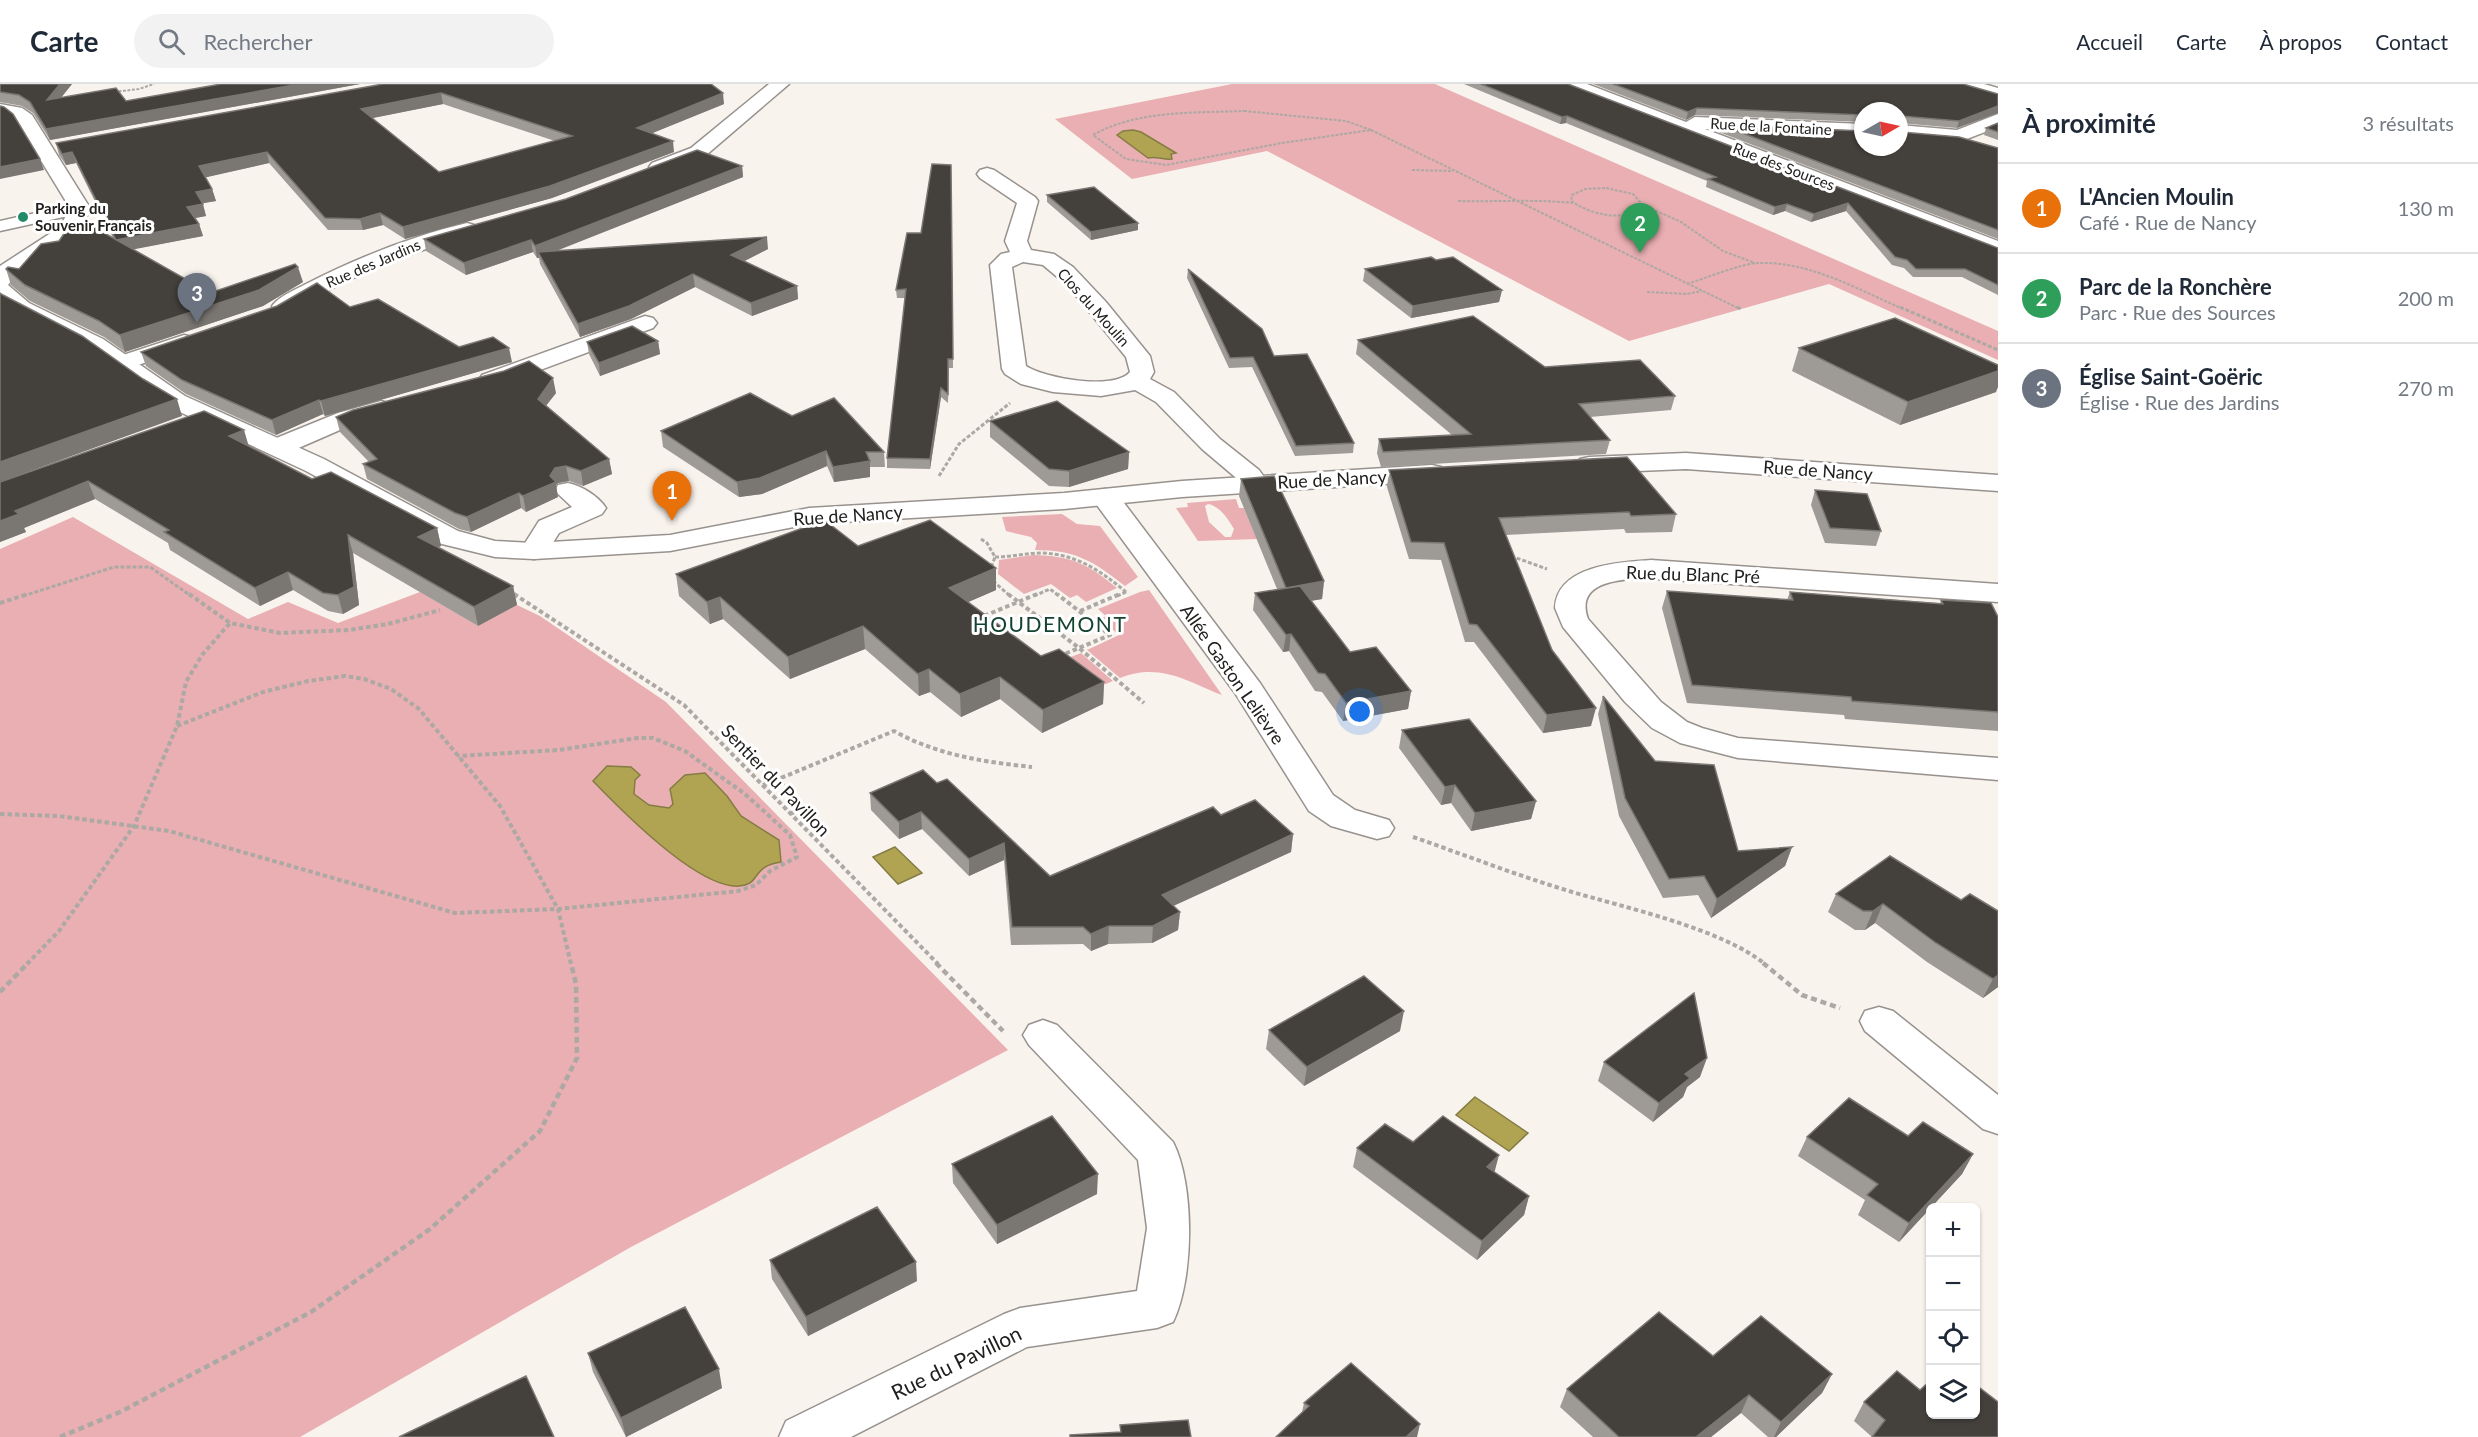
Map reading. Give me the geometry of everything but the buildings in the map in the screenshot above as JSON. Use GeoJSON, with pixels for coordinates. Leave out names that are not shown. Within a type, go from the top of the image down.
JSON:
{"type":"FeatureCollection","features":[{"type":"Feature","properties":{"kind":"street"},"geometry":{"type":"LineString","coordinates":[[637,176],[698,152],[780,84]]}},
{"type":"Feature","properties":{"kind":"street","name":"Rue des Sources"},"geometry":{"type":"LineString","coordinates":[[1571,84],[1998,248]]}},
{"type":"Feature","properties":{"kind":"street"},"geometry":{"type":"LineString","coordinates":[[1965,84],[1998,94]]}},
{"type":"Feature","properties":{"kind":"street"},"geometry":{"type":"LineString","coordinates":[[0,109],[22,116],[45,149],[80,208],[77,220],[68,231],[8,271],[0,280]]}},
{"type":"Feature","properties":{"kind":"street"},"geometry":{"type":"LineString","coordinates":[[1959,136],[1998,120]]}},
{"type":"Feature","properties":{"kind":"street","name":"Rue de la Fontaine"},"geometry":{"type":"LineString","coordinates":[[1678,125],[1705,122],[1854,130]]}},
{"type":"Feature","properties":{"kind":"street"},"geometry":{"type":"LineString","coordinates":[[1908,132],[1959,136],[1988,145]]}},
{"type":"Feature","properties":{"kind":"street"},"geometry":{"type":"LineString","coordinates":[[45,149],[68,145]]}},
{"type":"Feature","properties":{"kind":"street"},"geometry":{"type":"LineString","coordinates":[[987,174],[1028,201],[1016,242],[1023,256],[1009,259],[1001,265],[1014,369],[1028,378],[1051,385],[1089,388],[1121,387],[1136,381],[1165,397],[1211,444],[1250,476],[1256,484]]}},
{"type":"Feature","properties":{"kind":"street","name":"Rue des Jardins"},"geometry":{"type":"LineString","coordinates":[[261,317],[272,313],[310,290],[425,241],[481,225]]}},
{"type":"Feature","properties":{"kind":"street","name":"Clos du Moulin"},"geometry":{"type":"LineString","coordinates":[[1023,256],[1053,261],[1069,276],[1138,356],[1142,372],[1136,381]]}},
{"type":"Feature","properties":{"kind":"street","name":"Rue de Nancy"},"geometry":{"type":"LineString","coordinates":[[0,290],[21,308],[95,344],[176,401],[278,447],[448,537],[495,549],[534,550],[670,543],[809,516],[1453,472]]}},
{"type":"Feature","properties":{"kind":"street"},"geometry":{"type":"LineString","coordinates":[[474,384],[645,323]]}},
{"type":"Feature","properties":{"kind":"street"},"geometry":{"type":"LineString","coordinates":[[123,363],[207,335]]}},
{"type":"Feature","properties":{"kind":"street"},"geometry":{"type":"LineString","coordinates":[[278,447],[347,418],[405,403]]}},
{"type":"Feature","properties":{"kind":"street"},"geometry":{"type":"LineString","coordinates":[[182,427],[210,417]]}},
{"type":"Feature","properties":{"kind":"street","name":"Rue de Nancy"},"geometry":{"type":"LineString","coordinates":[[1568,466],[1686,461],[1998,483]]}},
{"type":"Feature","properties":{"kind":"street"},"geometry":{"type":"LineString","coordinates":[[534,550],[549,527],[592,508],[568,491]]}},
{"type":"Feature","properties":{"kind":"street","name":"Allée Gaston Lelièvre"},"geometry":{"type":"LineString","coordinates":[[1105,497],[1249,690],[1321,803],[1344,818],[1377,828]]}},
{"type":"Feature","properties":{"kind":"street","name":"Rue du Blanc Pré"},"geometry":{"type":"LineString","coordinates":[[1585,583],[1601,575],[1651,569],[1998,593]]}},
{"type":"Feature","properties":{"kind":"street"},"geometry":{"type":"LineString","coordinates":[[1585,583],[1572,595],[1569,605],[1574,621],[1650,708],[1674,728],[1701,740],[1738,748],[1998,769]]}},
{"type":"Feature","properties":{"kind":"street"},"geometry":{"type":"LineString","coordinates":[[1879,1021],[1998,1118]]}},
{"type":"Feature","properties":{"kind":"street","name":"Rue du Pavillon"},"geometry":{"type":"LineString","coordinates":[[803,1437],[1020,1328],[1157,1308],[1168,1228],[1158,1154],[1043,1035]]}},
{"type":"Feature","properties":{"kind":"lane"},"geometry":{"type":"LineString","coordinates":[[0,226],[80,208]]}},
{"type":"Feature","properties":{"kind":"path"},"geometry":{"type":"LineString","coordinates":[[112,92],[139,89],[154,84]]}},
{"type":"Feature","properties":{"kind":"path"},"geometry":{"type":"LineString","coordinates":[[1371,130],[1282,143],[1166,165],[1141,164],[1126,159],[1093,135],[1100,130],[1131,122],[1178,115],[1244,111],[1346,121],[1371,130],[1741,309]]}},
{"type":"Feature","properties":{"kind":"path"},"geometry":{"type":"LineString","coordinates":[[1412,170],[1457,171]]}},
{"type":"Feature","properties":{"kind":"path"},"geometry":{"type":"LineString","coordinates":[[1573,203],[1570,198],[1577,192],[1606,188],[1636,197],[1641,200],[1643,206],[1681,222],[1723,251],[1756,263],[1795,265],[1840,281],[1998,350]]}},
{"type":"Feature","properties":{"kind":"path"},"geometry":{"type":"LineString","coordinates":[[1458,201],[1533,199],[1573,203],[1589,212],[1613,215],[1634,213],[1643,206]]}},
{"type":"Feature","properties":{"kind":"path"},"geometry":{"type":"LineString","coordinates":[[1686,284],[1756,263]]}},
{"type":"Feature","properties":{"kind":"path"},"geometry":{"type":"LineString","coordinates":[[1647,292],[1687,294],[1702,291]]}},
{"type":"Feature","properties":{"kind":"path"},"geometry":{"type":"LineString","coordinates":[[1028,378],[1010,403],[978,427],[943,464],[938,478],[952,508],[970,530],[987,543],[995,557],[991,568],[992,579],[1144,703]]}},
{"type":"Feature","properties":{"kind":"path"},"geometry":{"type":"LineString","coordinates":[[995,557],[1017,557],[1040,553],[1057,554],[1081,560],[1100,569],[1126,592]]}},
{"type":"Feature","properties":{"kind":"path"},"geometry":{"type":"LineString","coordinates":[[1504,553],[1585,583]]}},
{"type":"Feature","properties":{"kind":"path"},"geometry":{"type":"LineString","coordinates":[[0,603],[114,567],[150,567],[230,623],[280,633],[349,630],[388,624],[440,610]]}},
{"type":"Feature","properties":{"kind":"path"},"geometry":{"type":"LineString","coordinates":[[1080,611],[1166,579]]}},
{"type":"Feature","properties":{"kind":"path","name":"Sentier du Pavillon"},"geometry":{"type":"LineString","coordinates":[[506,588],[684,705],[1003,1031],[1043,1035]]}},
{"type":"Feature","properties":{"kind":"path"},"geometry":{"type":"LineString","coordinates":[[1050,589],[1110,635],[1043,663],[984,616],[1018,602],[1050,589]]}},
{"type":"Feature","properties":{"kind":"path"},"geometry":{"type":"LineString","coordinates":[[0,992],[59,931],[134,826],[177,726],[186,682],[202,655],[230,623]]}},
{"type":"Feature","properties":{"kind":"path"},"geometry":{"type":"LineString","coordinates":[[60,1437],[120,1412],[311,1312],[430,1229],[540,1131],[577,1058],[576,984],[558,909],[500,806],[419,710],[391,689],[364,679],[345,676],[308,681],[263,692],[177,726]]}},
{"type":"Feature","properties":{"kind":"path"},"geometry":{"type":"LineString","coordinates":[[763,785],[894,731],[912,742],[979,761],[1032,767]]}},
{"type":"Feature","properties":{"kind":"path"},"geometry":{"type":"LineString","coordinates":[[0,814],[59,816],[169,831],[454,913],[558,909],[738,891],[756,885],[770,871],[797,856],[792,837],[726,779],[681,748],[655,738],[635,738],[591,747],[538,752],[477,751],[458,756]]}},
{"type":"Feature","properties":{"kind":"path"},"geometry":{"type":"LineString","coordinates":[[781,778],[784,788],[803,808],[790,814]]}},
{"type":"Feature","properties":{"kind":"path"},"geometry":{"type":"LineString","coordinates":[[1377,828],[1431,842],[1565,890],[1698,930],[1752,954],[1802,995],[1879,1021]]}},
{"type":"Feature","properties":{"kind":"shaded area"},"geometry":{"type":"Polygon","coordinates":[[[1232,84],[1435,84],[1998,331],[1998,360],[1829,284],[1629,341],[1267,151],[1132,179],[1055,119],[1232,84]]]}},
{"type":"Feature","properties":{"kind":"shaded area"},"geometry":{"type":"Polygon","coordinates":[[[1123,131],[1141,132],[1176,153],[1171,154],[1172,159],[1148,158],[1117,135],[1123,131]]]}},
{"type":"Feature","properties":{"kind":"shaded area"},"geometry":{"type":"Polygon","coordinates":[[[1236,499],[1239,508],[1244,508],[1257,539],[1198,541],[1176,508],[1188,507],[1187,503],[1236,499]],[[1212,505],[1205,506],[1209,522],[1225,537],[1231,537],[1234,529],[1223,514],[1212,505]]]}},
{"type":"Feature","properties":{"kind":"shaded area"},"geometry":{"type":"Polygon","coordinates":[[[1062,514],[1077,524],[1100,526],[1138,577],[1125,586],[1093,564],[1073,555],[1035,550],[1037,543],[1031,537],[1006,531],[1002,517],[1062,514]]]}},
{"type":"Feature","properties":{"kind":"shaded area"},"geometry":{"type":"Polygon","coordinates":[[[73,517],[248,619],[288,602],[338,623],[420,592],[478,626],[517,605],[540,616],[666,702],[1008,1050],[631,1247],[300,1437],[0,1437],[0,549],[73,517]]]}},
{"type":"Feature","properties":{"kind":"shaded area"},"geometry":{"type":"Polygon","coordinates":[[[1033,555],[1058,557],[1079,563],[1117,588],[1086,602],[1077,595],[1070,598],[1051,584],[1024,594],[998,574],[999,560],[1033,555]]]}},
{"type":"Feature","properties":{"kind":"shaded area"},"geometry":{"type":"Polygon","coordinates":[[[1149,590],[1222,695],[1185,679],[1160,673],[1147,672],[1120,678],[1087,650],[1119,635],[1100,619],[1106,616],[1098,609],[1149,590]]]}},
{"type":"Feature","properties":{"kind":"shaded area"},"geometry":{"type":"Polygon","coordinates":[[[1081,653],[1113,681],[1086,692],[1050,665],[1081,653]]]}},
{"type":"Feature","properties":{"kind":"shaded area"},"geometry":{"type":"Polygon","coordinates":[[[607,766],[631,767],[640,775],[635,780],[634,794],[649,805],[669,808],[673,804],[670,789],[685,775],[705,773],[727,796],[741,816],[779,840],[781,862],[761,870],[750,883],[745,885],[728,885],[708,878],[664,848],[593,781],[607,766]]]}},
{"type":"Feature","properties":{"kind":"shaded area"},"geometry":{"type":"Polygon","coordinates":[[[895,847],[922,873],[898,884],[873,857],[895,847]]]}},
{"type":"Feature","properties":{"kind":"shaded area"},"geometry":{"type":"Polygon","coordinates":[[[1475,1097],[1528,1133],[1509,1151],[1456,1115],[1475,1097]]]}},
{"type":"Feature","properties":{"kind":"place","name":"Parking du Souvenir Français"},"geometry":{"type":"Point","coordinates":[23,217]}},
{"type":"Feature","properties":{"kind":"place","name":"Parc de la Ronchère"},"geometry":{"type":"Point","coordinates":[1640,253]}},
{"type":"Feature","properties":{"kind":"place","name":"Église Saint-Goëric"},"geometry":{"type":"Point","coordinates":[197,323]}},
{"type":"Feature","properties":{"kind":"place","name":"L'Ancien Moulin"},"geometry":{"type":"Point","coordinates":[672,521]}},
{"type":"Feature","properties":{"kind":"district","name":"HOUDEMONT"},"geometry":{"type":"Point","coordinates":[1050,623]}}]}
